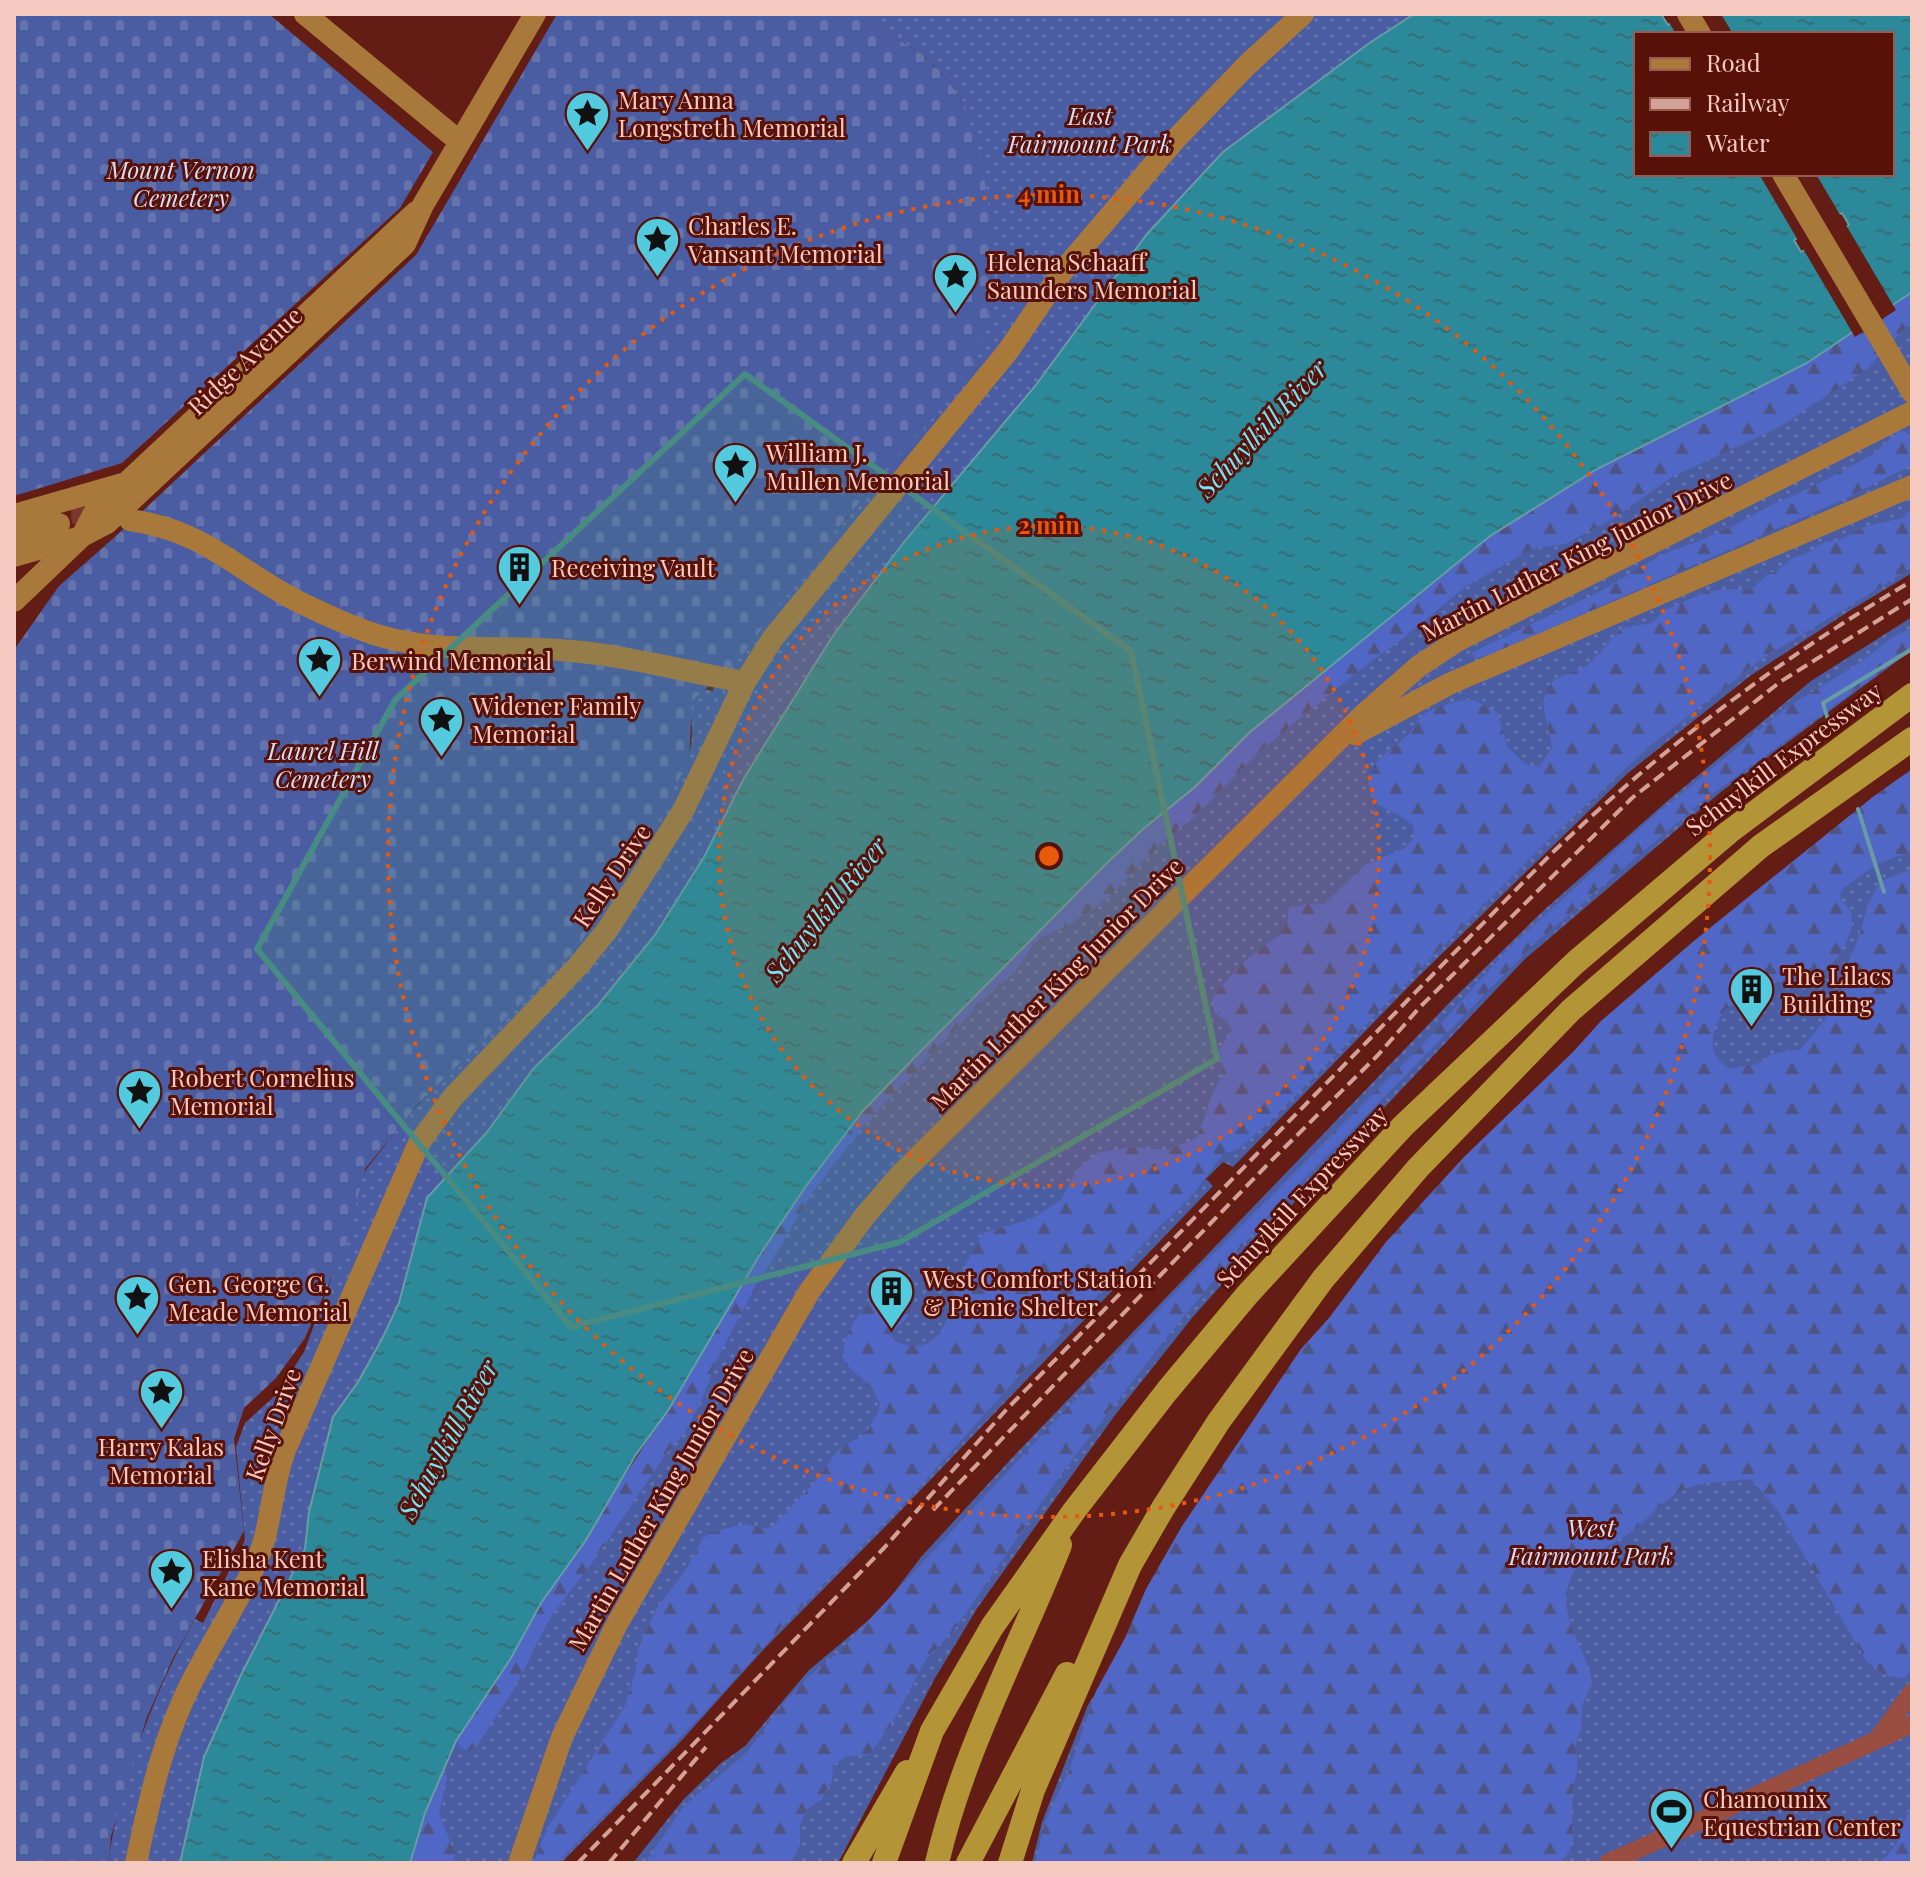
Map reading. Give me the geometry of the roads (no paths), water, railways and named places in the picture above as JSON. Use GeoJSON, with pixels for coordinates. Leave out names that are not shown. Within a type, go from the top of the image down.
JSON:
{"type":"FeatureCollection","features":[{"type":"Feature","properties":{"kind":"highway","name":"Schuylkill Expressway"},"geometry":{"type":"LineString","coordinates":[[884,1863],[932,1731],[992,1627],[1074,1511],[1167,1391],[1247,1295],[1361,1169],[1478,1052],[1576,962],[1729,832],[1912,695]]}},
{"type":"Feature","properties":{"kind":"highway"},"geometry":{"type":"LineString","coordinates":[[968,1863],[1043,1718],[1190,1465],[1277,1339],[1368,1224],[1467,1114],[1582,1000],[1761,846],[1912,739]]}},
{"type":"Feature","properties":{"kind":"highway"},"geometry":{"type":"LineString","coordinates":[[937,1863],[974,1742],[1002,1676],[1030,1622],[1074,1511]]}},
{"type":"Feature","properties":{"kind":"highway"},"geometry":{"type":"LineString","coordinates":[[1010,1863],[1033,1790],[1130,1565]]}},
{"type":"Feature","properties":{"kind":"highway"},"geometry":{"type":"LineString","coordinates":[[854,1863],[880,1814],[932,1731]]}},
{"type":"Feature","properties":{"kind":"main road","name":"Ridge Avenue"},"geometry":{"type":"LineString","coordinates":[[17,588],[82,536],[107,523],[405,244],[423,205],[535,14]]}},
{"type":"Feature","properties":{"kind":"main road","name":"Kelly Drive"},"geometry":{"type":"LineString","coordinates":[[136,1863],[153,1783],[168,1737],[195,1676],[256,1562],[285,1450],[419,1143],[453,1097],[579,965],[608,929],[683,811],[745,682],[773,638],[1008,351],[1062,272],[1173,142],[1247,65],[1303,14]]}},
{"type":"Feature","properties":{"kind":"main road"},"geometry":{"type":"LineString","coordinates":[[1688,14],[1699,32]]}},
{"type":"Feature","properties":{"kind":"main road"},"geometry":{"type":"LineString","coordinates":[[313,16],[460,142]]}},
{"type":"Feature","properties":{"kind":"main road"},"geometry":{"type":"LineString","coordinates":[[1784,176],[1912,392]]}},
{"type":"Feature","properties":{"kind":"main road","name":"Ridge Avenue"},"geometry":{"type":"LineString","coordinates":[[82,536],[94,513],[423,205]]}},
{"type":"Feature","properties":{"kind":"main road","name":"Martin Luther King Junior Drive"},"geometry":{"type":"LineString","coordinates":[[519,1863],[547,1777],[596,1663],[779,1342],[829,1262],[899,1176],[1386,693],[1419,666],[1496,621],[1912,412]]}},
{"type":"Feature","properties":{"kind":"main road"},"geometry":{"type":"LineString","coordinates":[[14,515],[127,483]]}},
{"type":"Feature","properties":{"kind":"main road"},"geometry":{"type":"LineString","coordinates":[[1329,749],[1451,683],[1912,486]]}},
{"type":"Feature","properties":{"kind":"main road"},"geometry":{"type":"LineString","coordinates":[[135,516],[173,520],[216,539],[332,616],[364,631],[416,645],[574,651],[745,682]]}},
{"type":"Feature","properties":{"kind":"main road"},"geometry":{"type":"LineString","coordinates":[[14,527],[65,518],[14,536]]}},
{"type":"Feature","properties":{"kind":"main road"},"geometry":{"type":"LineString","coordinates":[[14,556],[82,536]]}},
{"type":"Feature","properties":{"kind":"main road"},"geometry":{"type":"LineString","coordinates":[[1419,666],[1437,684],[1451,683]]}},
{"type":"Feature","properties":{"kind":"street"},"geometry":{"type":"LineString","coordinates":[[1877,1740],[1912,1692]]}},
{"type":"Feature","properties":{"kind":"street"},"geometry":{"type":"LineString","coordinates":[[1608,1863],[1912,1724]]}},
{"type":"Feature","properties":{"kind":"water","name":"Schuylkill River"},"geometry":{"type":"Polygon","coordinates":[[[1414,14],[1661,14],[1668,25],[1688,14],[1912,14],[1912,292],[1807,363],[1597,469],[1490,536],[1250,732],[1195,787],[1143,829],[862,1112],[806,1186],[759,1256],[669,1409],[635,1456],[586,1540],[541,1603],[511,1658],[456,1741],[425,1813],[410,1863],[180,1863],[204,1757],[240,1677],[305,1549],[309,1512],[333,1417],[358,1382],[399,1303],[427,1198],[487,1132],[534,1068],[598,1005],[655,935],[704,857],[744,778],[832,637],[904,542],[1036,385],[1147,234],[1223,152],[1368,44],[1414,14]],[[1842,213],[1794,240],[1801,252],[1849,225],[1842,213]]]}},
{"type":"Feature","properties":{"kind":"waterway"},"geometry":{"type":"LineString","coordinates":[[1829,723],[1823,703],[1912,649]]}},
{"type":"Feature","properties":{"kind":"waterway"},"geometry":{"type":"LineString","coordinates":[[1858,809],[1884,892]]}},
{"type":"Feature","properties":{"kind":"tunnel"},"geometry":{"type":"LineString","coordinates":[[71,513],[110,510]]}},
{"type":"Feature","properties":{"kind":"railway"},"geometry":{"type":"LineString","coordinates":[[578,1863],[884,1548],[1006,1410],[1551,854],[1635,778],[1723,707],[1815,641],[1912,581]]}},
{"type":"Feature","properties":{"kind":"railway"},"geometry":{"type":"LineString","coordinates":[[933,1510],[1269,1163],[1378,1055],[1419,1008],[1632,798],[1780,682],[1912,599]]}},
{"type":"Feature","properties":{"kind":"railway"},"geometry":{"type":"LineString","coordinates":[[609,1863],[706,1747]]}},
{"type":"Feature","properties":{"kind":"place","name":"Mary Anna Longstreth Memorial"},"geometry":{"type":"Point","coordinates":[587,152]}},
{"type":"Feature","properties":{"kind":"place","name":"Charles E. Vansant Memorial"},"geometry":{"type":"Point","coordinates":[657,278]}},
{"type":"Feature","properties":{"kind":"place","name":"Helena Schaaff Saunders Memorial"},"geometry":{"type":"Point","coordinates":[956,314]}},
{"type":"Feature","properties":{"kind":"place","name":"William J. Mullen Memorial"},"geometry":{"type":"Point","coordinates":[735,505]}},
{"type":"Feature","properties":{"kind":"place","name":"Receiving Vault"},"geometry":{"type":"Point","coordinates":[520,606]}},
{"type":"Feature","properties":{"kind":"place","name":"Berwind Memorial"},"geometry":{"type":"Point","coordinates":[320,699]}},
{"type":"Feature","properties":{"kind":"place","name":"Widener Family Memorial"},"geometry":{"type":"Point","coordinates":[441,758]}},
{"type":"Feature","properties":{"kind":"place","name":"The Lilacs Building"},"geometry":{"type":"Point","coordinates":[1751,1028]}},
{"type":"Feature","properties":{"kind":"place","name":"Robert Cornelius Memorial"},"geometry":{"type":"Point","coordinates":[139,1130]}},
{"type":"Feature","properties":{"kind":"place","name":"West Comfort Station & Picnic Shelter"},"geometry":{"type":"Point","coordinates":[892,1331]}},
{"type":"Feature","properties":{"kind":"place","name":"Gen. George G. Meade Memorial"},"geometry":{"type":"Point","coordinates":[137,1336]}},
{"type":"Feature","properties":{"kind":"place","name":"Harry Kalas Memorial"},"geometry":{"type":"Point","coordinates":[161,1431]}},
{"type":"Feature","properties":{"kind":"place","name":"Elisha Kent Kane Memorial"},"geometry":{"type":"Point","coordinates":[171,1611]}},
{"type":"Feature","properties":{"kind":"place","name":"Chamounix Equestrian Center"},"geometry":{"type":"Point","coordinates":[1672,1851]}},
{"type":"Feature","properties":{"kind":"park label","name":"East Fairmount Park"},"geometry":{"type":"Point","coordinates":[1090,129]}},
{"type":"Feature","properties":{"kind":"park label","name":"Mount Vernon Cemetery"},"geometry":{"type":"Point","coordinates":[181,183]}},
{"type":"Feature","properties":{"kind":"park label","name":"Laurel Hill Cemetery"},"geometry":{"type":"Point","coordinates":[323,764]}},
{"type":"Feature","properties":{"kind":"park label","name":"West Fairmount Park"},"geometry":{"type":"Point","coordinates":[1591,1541]}}]}
